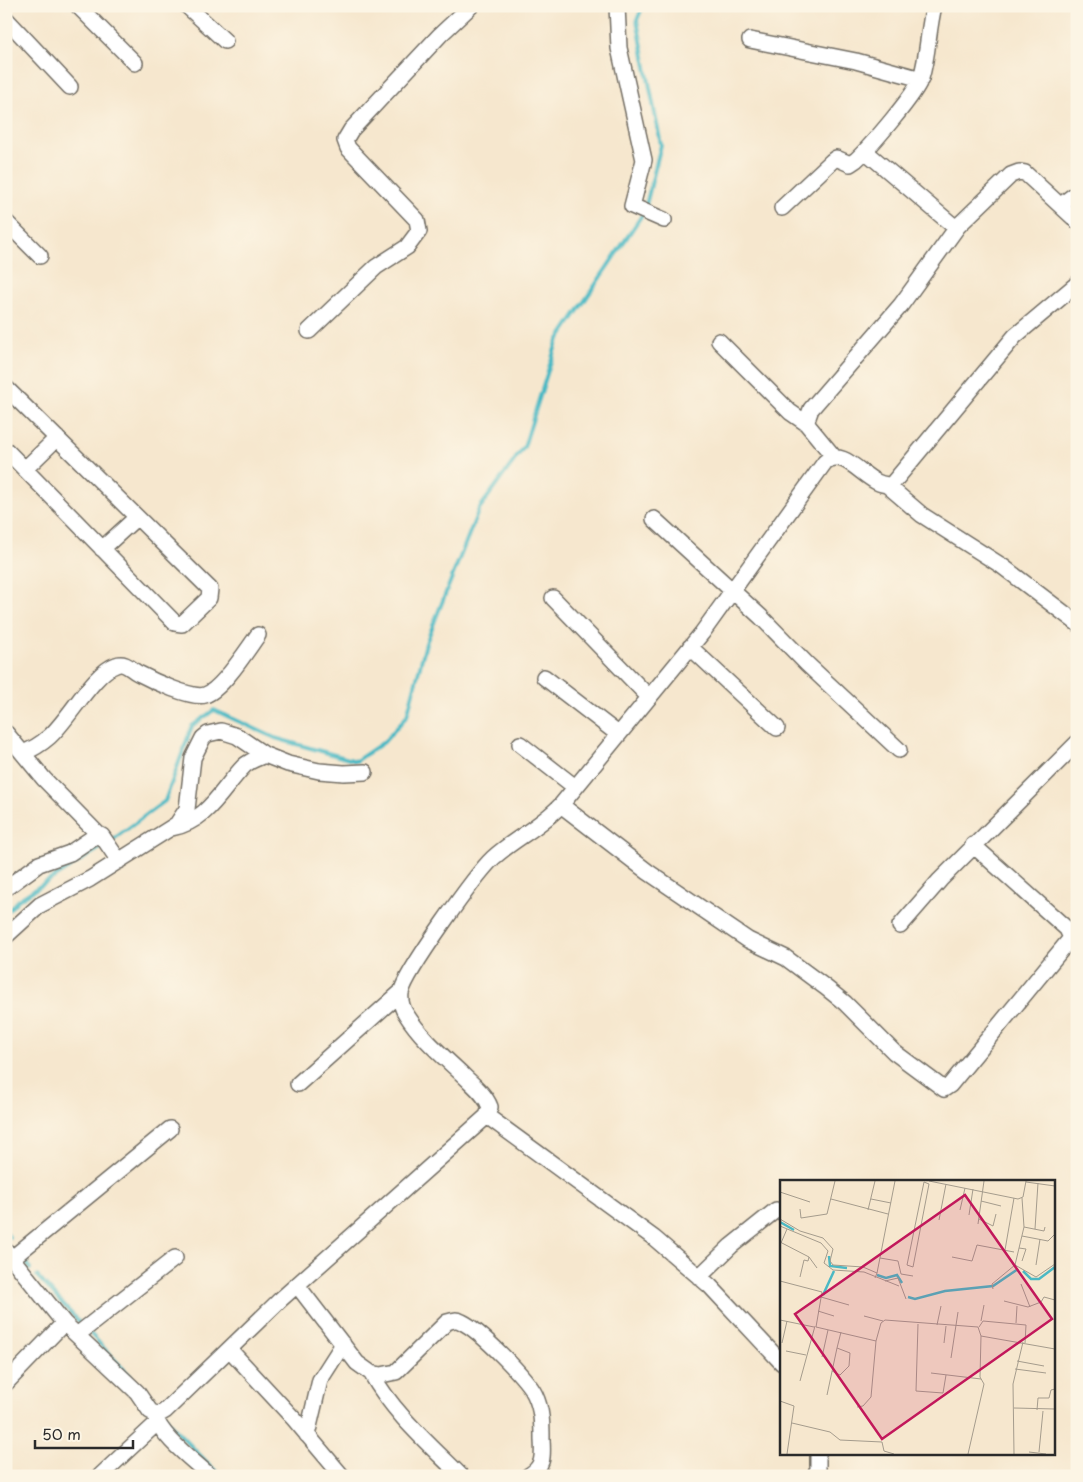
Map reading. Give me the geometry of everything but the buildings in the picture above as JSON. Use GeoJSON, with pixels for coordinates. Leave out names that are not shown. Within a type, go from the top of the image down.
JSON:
{"type":"FeatureCollection","features":[{"type":"Feature","properties":{"kind":"street"},"geometry":{"type":"LineString","coordinates":[[78,6],[135,63]]}},
{"type":"Feature","properties":{"kind":"street"},"geometry":{"type":"LineString","coordinates":[[309,331],[376,267],[408,247],[417,236],[419,227],[417,220],[348,148],[344,140],[350,130],[405,71],[470,6]]}},
{"type":"Feature","properties":{"kind":"street"},"geometry":{"type":"LineString","coordinates":[[617,6],[619,48],[644,160],[632,206],[660,218]]}},
{"type":"Feature","properties":{"kind":"street"},"geometry":{"type":"LineString","coordinates":[[782,208],[836,158],[850,164],[865,152],[921,80],[928,26],[934,6]]}},
{"type":"Feature","properties":{"kind":"street"},"geometry":{"type":"LineString","coordinates":[[198,10],[225,41]]}},
{"type":"Feature","properties":{"kind":"street"},"geometry":{"type":"LineString","coordinates":[[6,19],[70,87]]}},
{"type":"Feature","properties":{"kind":"street"},"geometry":{"type":"LineString","coordinates":[[750,40],[856,61],[921,80]]}},
{"type":"Feature","properties":{"kind":"street"},"geometry":{"type":"LineString","coordinates":[[865,152],[956,228]]}},
{"type":"Feature","properties":{"kind":"street"},"geometry":{"type":"LineString","coordinates":[[806,423],[811,409],[901,305],[956,228],[1011,175],[1019,172],[1025,173],[1077,221]]}},
{"type":"Feature","properties":{"kind":"street"},"geometry":{"type":"LineString","coordinates":[[1061,205],[1077,193]]}},
{"type":"Feature","properties":{"kind":"street"},"geometry":{"type":"LineString","coordinates":[[6,222],[40,256]]}},
{"type":"Feature","properties":{"kind":"street"},"geometry":{"type":"LineString","coordinates":[[887,485],[901,475],[964,394],[1015,336],[1077,284]]}},
{"type":"Feature","properties":{"kind":"street"},"geometry":{"type":"LineString","coordinates":[[719,341],[790,412],[806,423],[834,457],[844,460],[877,482],[887,485],[922,515],[1002,566],[1077,623]]}},
{"type":"Feature","properties":{"kind":"street"},"geometry":{"type":"LineString","coordinates":[[6,388],[211,591],[209,598],[182,624],[175,623],[6,450]]}},
{"type":"Feature","properties":{"kind":"street"},"geometry":{"type":"LineString","coordinates":[[25,469],[57,438]]}},
{"type":"Feature","properties":{"kind":"street"},"geometry":{"type":"LineString","coordinates":[[298,1084],[401,992],[415,966],[486,865],[503,850],[546,820],[561,804],[690,647],[821,468],[834,457]]}},
{"type":"Feature","properties":{"kind":"street"},"geometry":{"type":"LineString","coordinates":[[102,548],[137,517]]}},
{"type":"Feature","properties":{"kind":"street"},"geometry":{"type":"LineString","coordinates":[[654,520],[761,617],[806,664],[899,750]]}},
{"type":"Feature","properties":{"kind":"street"},"geometry":{"type":"LineString","coordinates":[[553,598],[648,696]]}},
{"type":"Feature","properties":{"kind":"street"},"geometry":{"type":"LineString","coordinates":[[23,753],[50,737],[97,680],[116,664],[125,664],[139,674],[182,692],[204,696],[212,692],[222,681],[258,635]]}},
{"type":"Feature","properties":{"kind":"street"},"geometry":{"type":"LineString","coordinates":[[690,647],[777,728]]}},
{"type":"Feature","properties":{"kind":"street"},"geometry":{"type":"LineString","coordinates":[[544,677],[618,734]]}},
{"type":"Feature","properties":{"kind":"street"},"geometry":{"type":"LineString","coordinates":[[6,936],[40,905],[177,824],[187,809],[193,758],[203,738],[208,734],[221,731],[237,736],[265,755],[288,764],[319,771],[365,772]]}},
{"type":"Feature","properties":{"kind":"street"},"geometry":{"type":"LineString","coordinates":[[6,733],[55,792],[100,835],[118,859]]}},
{"type":"Feature","properties":{"kind":"street"},"geometry":{"type":"LineString","coordinates":[[900,926],[973,845],[1077,743]]}},
{"type":"Feature","properties":{"kind":"street"},"geometry":{"type":"LineString","coordinates":[[520,744],[575,787]]}},
{"type":"Feature","properties":{"kind":"street"},"geometry":{"type":"LineString","coordinates":[[168,828],[193,822],[211,807],[245,765],[265,755]]}},
{"type":"Feature","properties":{"kind":"street"},"geometry":{"type":"LineString","coordinates":[[561,804],[648,872],[748,940],[780,954],[817,981],[845,1003],[894,1052],[944,1088],[956,1078],[1071,938],[1067,929],[973,845]]}},
{"type":"Feature","properties":{"kind":"street"},"geometry":{"type":"LineString","coordinates":[[6,888],[40,864],[70,853],[100,835]]}},
{"type":"Feature","properties":{"kind":"street"},"geometry":{"type":"LineString","coordinates":[[100,1476],[297,1285],[487,1116],[490,1107],[482,1094],[415,1027],[401,1003],[401,992]]}},
{"type":"Feature","properties":{"kind":"street"},"geometry":{"type":"LineString","coordinates":[[487,1116],[640,1226],[699,1277],[740,1317],[780,1361]]}},
{"type":"Feature","properties":{"kind":"street"},"geometry":{"type":"LineString","coordinates":[[170,1129],[9,1255],[64,1323],[160,1416],[210,1476]]}},
{"type":"Feature","properties":{"kind":"street"},"geometry":{"type":"LineString","coordinates":[[699,1277],[725,1251],[776,1210]]}},
{"type":"Feature","properties":{"kind":"street"},"geometry":{"type":"LineString","coordinates":[[77,1335],[175,1258]]}},
{"type":"Feature","properties":{"kind":"street"},"geometry":{"type":"LineString","coordinates":[[297,1285],[360,1366],[371,1373],[386,1397],[461,1476]]}},
{"type":"Feature","properties":{"kind":"street"},"geometry":{"type":"LineString","coordinates":[[371,1373],[396,1372],[447,1322],[457,1320],[466,1324],[522,1376],[537,1400],[542,1417],[543,1455],[540,1467],[528,1476]]}},
{"type":"Feature","properties":{"kind":"street"},"geometry":{"type":"LineString","coordinates":[[6,1383],[64,1323]]}},
{"type":"Feature","properties":{"kind":"street"},"geometry":{"type":"LineString","coordinates":[[307,1434],[320,1380],[343,1344]]}},
{"type":"Feature","properties":{"kind":"street"},"geometry":{"type":"LineString","coordinates":[[230,1350],[307,1434],[342,1476]]}},
{"type":"Feature","properties":{"kind":"street"},"geometry":{"type":"LineString","coordinates":[[815,1476],[818,1454]]}},
{"type":"Feature","properties":{"kind":"waterway"},"geometry":{"type":"LineString","coordinates":[[643,6],[637,20],[661,145],[645,209]]}},
{"type":"Feature","properties":{"kind":"waterway"},"geometry":{"type":"LineString","coordinates":[[111,841],[165,801],[192,726],[214,710],[275,738],[356,761],[384,742],[407,716],[426,643],[479,509],[524,447],[557,342],[642,215]]}},
{"type":"Feature","properties":{"kind":"waterway"},"geometry":{"type":"LineString","coordinates":[[6,913],[18,900],[105,845]]}},
{"type":"Feature","properties":{"kind":"waterway"},"geometry":{"type":"LineString","coordinates":[[6,1232],[9,1237]]}},
{"type":"Feature","properties":{"kind":"waterway"},"geometry":{"type":"LineString","coordinates":[[22,1256],[30,1269]]}},
{"type":"Feature","properties":{"kind":"waterway"},"geometry":{"type":"LineString","coordinates":[[37,1276],[81,1324]]}},
{"type":"Feature","properties":{"kind":"waterway"},"geometry":{"type":"LineString","coordinates":[[88,1331],[130,1376]]}},
{"type":"Feature","properties":{"kind":"waterway"},"geometry":{"type":"LineString","coordinates":[[144,1390],[161,1409]]}},
{"type":"Feature","properties":{"kind":"waterway"},"geometry":{"type":"LineString","coordinates":[[165,1415],[169,1423],[220,1476]]}}]}
